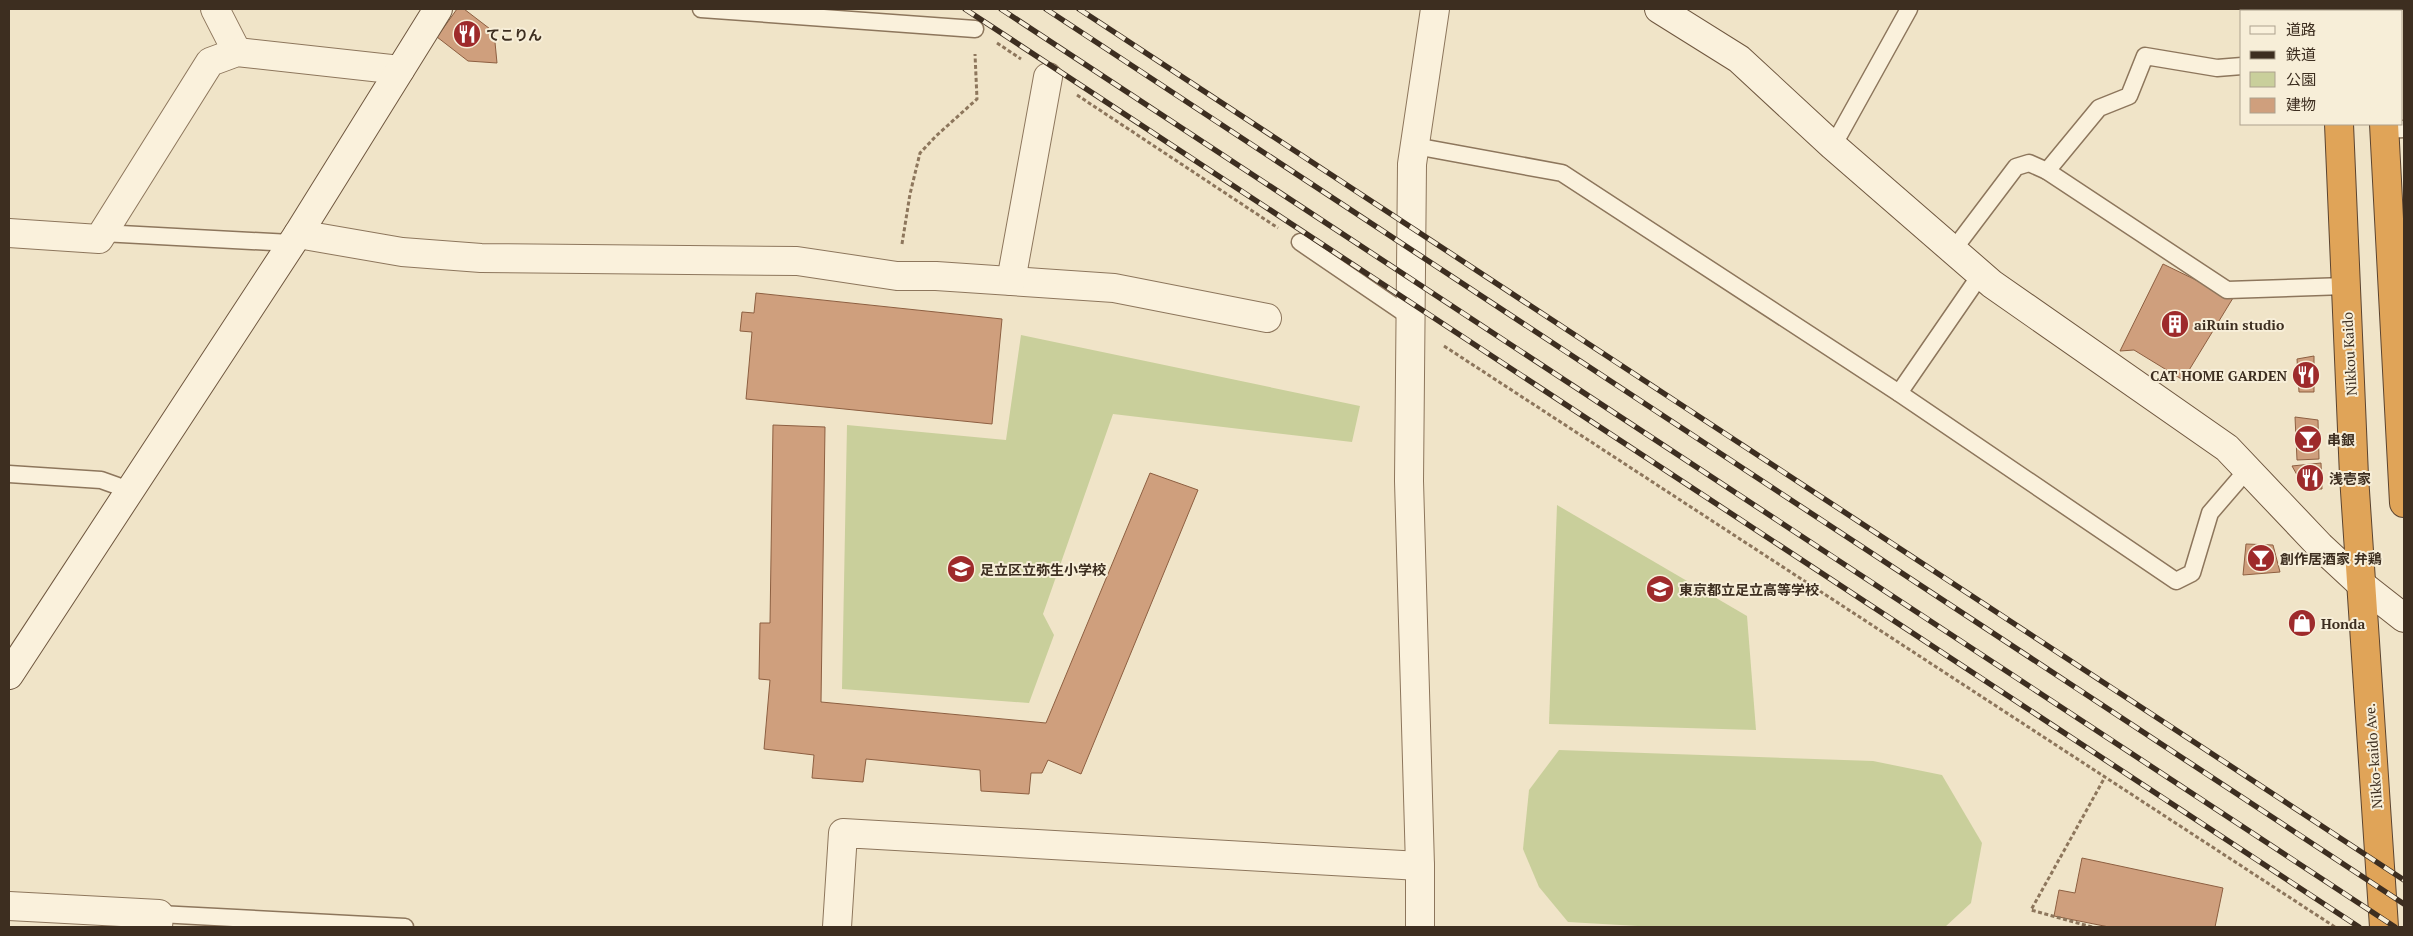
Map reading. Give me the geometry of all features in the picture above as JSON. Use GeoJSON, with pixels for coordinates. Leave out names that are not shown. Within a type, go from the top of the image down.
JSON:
{"type":"FeatureCollection","features":[{"type":"Feature","properties":{"kind":"highway","name":"Nikkou Kaido"},"geometry":{"type":"LineString","coordinates":[[2339,125],[2345,286],[2362,585]]}},
{"type":"Feature","properties":{"kind":"highway"},"geometry":{"type":"LineString","coordinates":[[2391,128],[2404,503]]}},
{"type":"Feature","properties":{"kind":"highway","name":"Nikko-kaido Ave."},"geometry":{"type":"LineString","coordinates":[[2362,585],[2384,927]]}},
{"type":"Feature","properties":{"kind":"street"},"geometry":{"type":"LineString","coordinates":[[214,9],[237,52]]}},
{"type":"Feature","properties":{"kind":"street"},"geometry":{"type":"LineString","coordinates":[[9,675],[295,238],[438,9]]}},
{"type":"Feature","properties":{"kind":"street"},"geometry":{"type":"LineString","coordinates":[[1420,927],[1420,866],[1409,480],[1412,164],[1435,9]]}},
{"type":"Feature","properties":{"kind":"street"},"geometry":{"type":"LineString","coordinates":[[1659,9],[1739,59],[1833,146],[1981,274],[2227,448],[2320,546],[2362,585],[2404,618]]}},
{"type":"Feature","properties":{"kind":"street"},"geometry":{"type":"LineString","coordinates":[[9,233],[99,238],[210,62],[237,52],[400,70]]}},
{"type":"Feature","properties":{"kind":"street"},"geometry":{"type":"LineString","coordinates":[[1011,280],[1048,77]]}},
{"type":"Feature","properties":{"kind":"street"},"geometry":{"type":"LineString","coordinates":[[295,238],[402,252],[481,258],[797,261],[897,276],[1011,280],[1114,288],[1267,318]]}},
{"type":"Feature","properties":{"kind":"street"},"geometry":{"type":"LineString","coordinates":[[838,927],[843,833],[1420,866]]}},
{"type":"Feature","properties":{"kind":"street"},"geometry":{"type":"LineString","coordinates":[[9,906],[159,920]]}},
{"type":"Feature","properties":{"kind":"lane"},"geometry":{"type":"LineString","coordinates":[[701,9],[975,29]]}},
{"type":"Feature","properties":{"kind":"lane"},"geometry":{"type":"LineString","coordinates":[[1833,146],[1909,9]]}},
{"type":"Feature","properties":{"kind":"lane"},"geometry":{"type":"LineString","coordinates":[[2047,171],[2099,108],[2129,96],[2145,56],[2217,68],[2240,66]]}},
{"type":"Feature","properties":{"kind":"lane"},"geometry":{"type":"LineString","coordinates":[[1415,146],[1562,173],[1899,393],[2176,581],[2192,573],[2210,513],[2247,470]]}},
{"type":"Feature","properties":{"kind":"lane"},"geometry":{"type":"LineString","coordinates":[[1954,249],[2016,167],[2029,164],[2047,171],[2227,290],[2345,286]]}},
{"type":"Feature","properties":{"kind":"lane"},"geometry":{"type":"LineString","coordinates":[[102,233],[295,238]]}},
{"type":"Feature","properties":{"kind":"lane"},"geometry":{"type":"LineString","coordinates":[[1300,242],[1410,320]]}},
{"type":"Feature","properties":{"kind":"lane"},"geometry":{"type":"LineString","coordinates":[[1899,393],[1981,274]]}},
{"type":"Feature","properties":{"kind":"lane"},"geometry":{"type":"LineString","coordinates":[[9,474],[102,480],[129,490]]}},
{"type":"Feature","properties":{"kind":"lane"},"geometry":{"type":"LineString","coordinates":[[159,920],[405,927]]}},
{"type":"Feature","properties":{"kind":"path"},"geometry":{"type":"LineString","coordinates":[[975,29],[1300,242]]}},
{"type":"Feature","properties":{"kind":"path"},"geometry":{"type":"LineString","coordinates":[[897,276],[910,194],[920,153],[977,99],[975,29]]}},
{"type":"Feature","properties":{"kind":"path"},"geometry":{"type":"LineString","coordinates":[[1410,320],[2105,778],[2335,927]]}},
{"type":"Feature","properties":{"kind":"path"},"geometry":{"type":"LineString","coordinates":[[2092,927],[2031,910],[2105,778]]}},
{"type":"Feature","properties":{"kind":"green space"},"geometry":{"type":"Polygon","coordinates":[[[1021,335],[1360,406],[1352,442],[1113,414],[1043,614],[1054,635],[1029,703],[842,689],[847,425],[1006,440],[1021,335]]]}},
{"type":"Feature","properties":{"kind":"green space"},"geometry":{"type":"Polygon","coordinates":[[[1557,505],[1747,616],[1756,730],[1549,724],[1557,505]]]}},
{"type":"Feature","properties":{"kind":"green space"},"geometry":{"type":"Polygon","coordinates":[[[1559,750],[1873,761],[1942,775],[1982,843],[1971,903],[1945,927],[1655,927],[1568,922],[1539,887],[1523,849],[1529,790],[1559,750]]]}},
{"type":"Feature","properties":{"kind":"building","name":"てこりん"},"geometry":{"type":"Polygon","coordinates":[[[457,9],[464,9],[494,32],[497,63],[468,61],[437,37],[457,9]]]}},
{"type":"Feature","properties":{"kind":"building","name":"aiRuin studio"},"geometry":{"type":"Polygon","coordinates":[[[2163,264],[2233,298],[2183,380],[2134,350],[2120,351],[2163,264]]]}},
{"type":"Feature","properties":{"kind":"building"},"geometry":{"type":"Polygon","coordinates":[[[756,293],[1002,319],[992,424],[746,399],[752,332],[740,331],[742,312],[754,313],[756,293]]]}},
{"type":"Feature","properties":{"kind":"building","name":"CAT HOME GARDEN"},"geometry":{"type":"Polygon","coordinates":[[[2314,356],[2314,392],[2299,392],[2297,359],[2314,356]]]}},
{"type":"Feature","properties":{"kind":"building","name":"串銀"},"geometry":{"type":"Polygon","coordinates":[[[2295,417],[2318,420],[2319,459],[2297,460],[2295,417]]]}},
{"type":"Feature","properties":{"kind":"building"},"geometry":{"type":"Polygon","coordinates":[[[773,425],[825,427],[821,702],[1046,723],[1150,473],[1198,490],[1081,774],[1048,760],[1042,773],[1031,773],[1029,794],[981,791],[980,770],[866,759],[863,782],[812,778],[814,755],[764,749],[770,680],[759,679],[760,623],[770,623],[773,425]]]}},
{"type":"Feature","properties":{"kind":"building","name":"浅壱家"},"geometry":{"type":"Polygon","coordinates":[[[2321,463],[2322,489],[2305,489],[2292,466],[2321,463]]]}},
{"type":"Feature","properties":{"kind":"building","name":"創作居酒家 弁鶏"},"geometry":{"type":"Polygon","coordinates":[[[2246,544],[2273,545],[2280,572],[2243,575],[2246,544]]]}},
{"type":"Feature","properties":{"kind":"building"},"geometry":{"type":"Polygon","coordinates":[[[2082,858],[2223,888],[2215,927],[2109,927],[2054,916],[2059,890],[2075,893],[2082,858]]]}},
{"type":"Feature","properties":{"kind":"railway"},"geometry":{"type":"LineString","coordinates":[[965,9],[2359,927]]}},
{"type":"Feature","properties":{"kind":"railway"},"geometry":{"type":"LineString","coordinates":[[1001,9],[2395,927]]}},
{"type":"Feature","properties":{"kind":"railway"},"geometry":{"type":"LineString","coordinates":[[1046,9],[2404,904]]}},
{"type":"Feature","properties":{"kind":"railway"},"geometry":{"type":"LineString","coordinates":[[1079,9],[2404,880]]}},
{"type":"Feature","properties":{"kind":"place","name":"てこりん"},"geometry":{"type":"Point","coordinates":[467,34]}},
{"type":"Feature","properties":{"kind":"place","name":"aiRuin studio"},"geometry":{"type":"Point","coordinates":[2175,324]}},
{"type":"Feature","properties":{"kind":"place","name":"CAT HOME GARDEN"},"geometry":{"type":"Point","coordinates":[2306,375]}},
{"type":"Feature","properties":{"kind":"place","name":"串銀"},"geometry":{"type":"Point","coordinates":[2308,439]}},
{"type":"Feature","properties":{"kind":"place","name":"浅壱家"},"geometry":{"type":"Point","coordinates":[2310,478]}},
{"type":"Feature","properties":{"kind":"place","name":"創作居酒家 弁鶏"},"geometry":{"type":"Point","coordinates":[2261,558]}},
{"type":"Feature","properties":{"kind":"place","name":"足立区立弥生小学校"},"geometry":{"type":"Point","coordinates":[961,569]}},
{"type":"Feature","properties":{"kind":"place","name":"東京都立足立高等学校"},"geometry":{"type":"Point","coordinates":[1660,589]}},
{"type":"Feature","properties":{"kind":"place","name":"Honda"},"geometry":{"type":"Point","coordinates":[2302,623]}}]}
